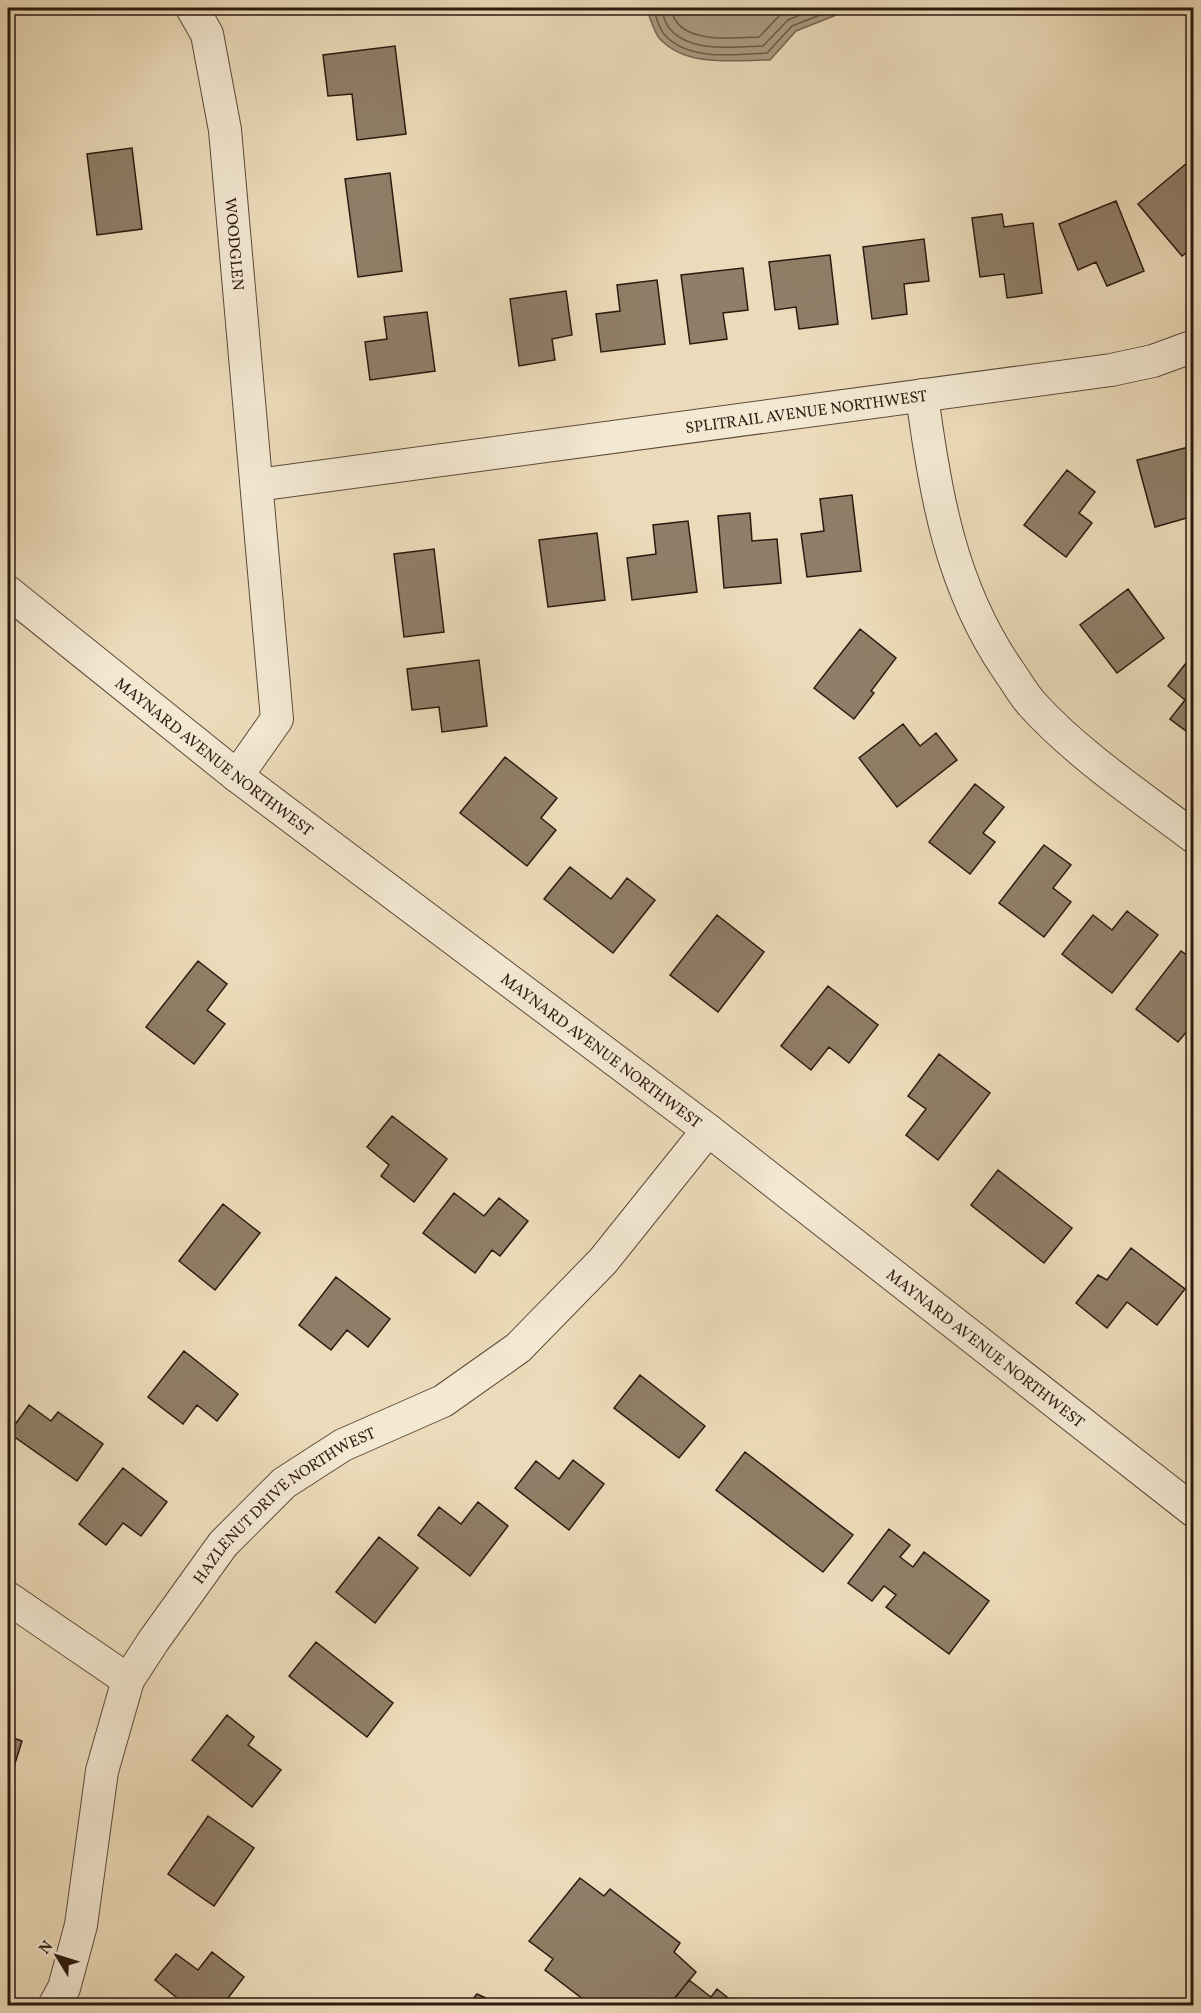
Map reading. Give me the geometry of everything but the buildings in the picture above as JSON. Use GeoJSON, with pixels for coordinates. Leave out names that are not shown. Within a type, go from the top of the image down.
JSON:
{"type":"FeatureCollection","features":[{"type":"Feature","properties":{"kind":"street","name":"WOODGLEN"},"geometry":{"type":"LineString","coordinates":[[192,8],[207,33],[225,130],[277,719],[237,776]]}},
{"type":"Feature","properties":{"kind":"street"},"geometry":{"type":"LineString","coordinates":[[922,395],[1111,370],[1153,361],[1194,346]]}},
{"type":"Feature","properties":{"kind":"street","name":"SPLITRAIL AVENUE NORTHWEST"},"geometry":{"type":"LineString","coordinates":[[257,485],[922,395],[946,534],[973,610],[991,646],[1031,703],[1068,739],[1194,837]]}},
{"type":"Feature","properties":{"kind":"street","name":"MAYNARD AVENUE NORTHWEST"},"geometry":{"type":"LineString","coordinates":[[8,592],[237,776],[708,1130],[1194,1511]]}},
{"type":"Feature","properties":{"kind":"street","name":"HAZLENUT DRIVE NORTHWEST"},"geometry":{"type":"LineString","coordinates":[[54,2006],[64,1988],[81,1925],[102,1771],[128,1680],[154,1640],[224,1544],[284,1483],[343,1445],[443,1401],[518,1348],[603,1261],[708,1130]]}},
{"type":"Feature","properties":{"kind":"street"},"geometry":{"type":"LineString","coordinates":[[8,1598],[128,1680]]}},
{"type":"Feature","properties":{"kind":"path"},"geometry":{"type":"LineString","coordinates":[[577,2006],[582,1999]]}},
{"type":"Feature","properties":{"kind":"water"},"geometry":{"type":"Polygon","coordinates":[[[646,8],[854,8],[796,31],[770,60],[726,61],[696,58],[670,48],[657,35],[646,8]]]}}]}
